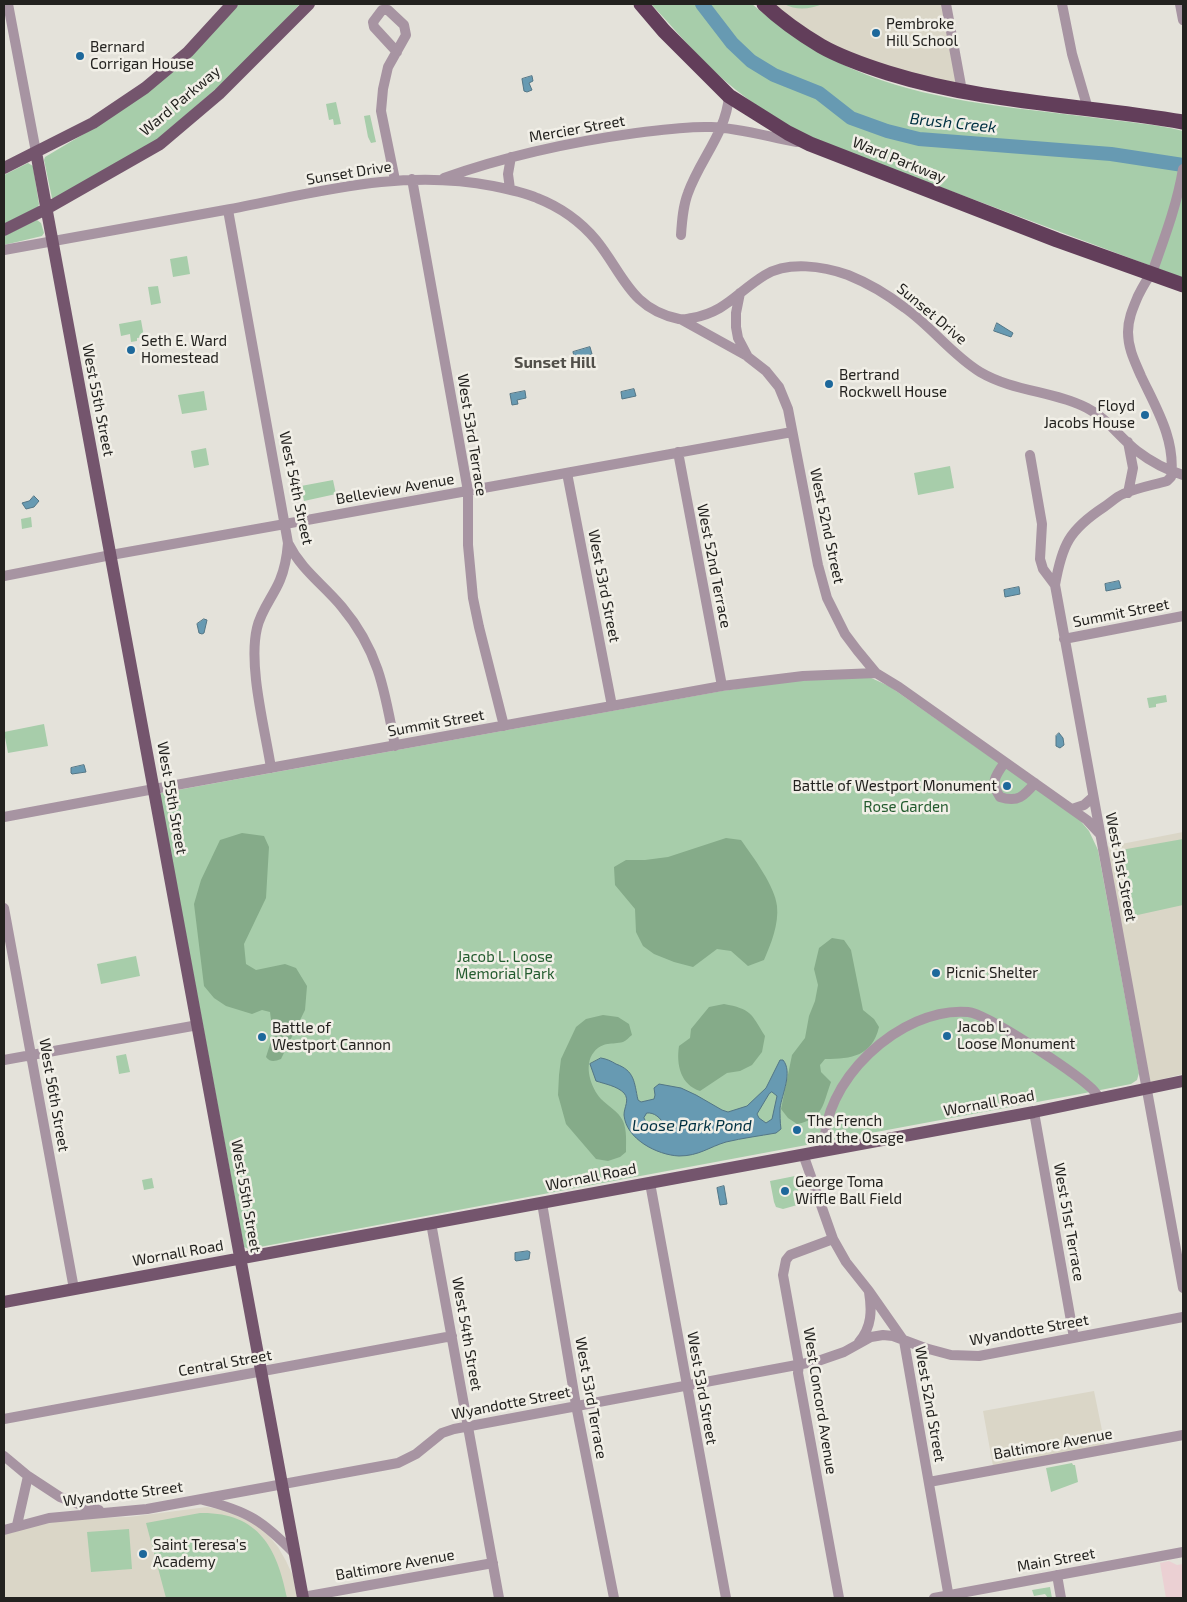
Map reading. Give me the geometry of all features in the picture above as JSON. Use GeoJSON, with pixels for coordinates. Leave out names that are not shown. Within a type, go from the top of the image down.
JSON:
{"type":"FeatureCollection","features":[{"type":"Feature","properties":{"kind":"highway","name":"Ward Parkway"},"geometry":{"type":"LineString","coordinates":[[641,4],[664,31],[729,96],[788,133],[810,144],[1040,234],[1183,285]]}},
{"type":"Feature","properties":{"kind":"highway"},"geometry":{"type":"LineString","coordinates":[[764,4],[781,19],[823,47],[878,70],[922,83],[962,92],[1137,114],[1183,122]]}},
{"type":"Feature","properties":{"kind":"main road"},"geometry":{"type":"LineString","coordinates":[[4,168],[93,123],[145,88],[188,52],[232,4]]}},
{"type":"Feature","properties":{"kind":"main road","name":"Ward Parkway"},"geometry":{"type":"LineString","coordinates":[[4,230],[46,210],[160,144],[219,94],[309,4]]}},
{"type":"Feature","properties":{"kind":"main road","name":"West 55th Street"},"geometry":{"type":"LineString","coordinates":[[36,152],[303,1598]]}},
{"type":"Feature","properties":{"kind":"main road","name":"Wornall Road"},"geometry":{"type":"LineString","coordinates":[[4,1302],[1034,1112],[1183,1081]]}},
{"type":"Feature","properties":{"kind":"street","name":"West 55th Street"},"geometry":{"type":"LineString","coordinates":[[8,4],[36,152]]}},
{"type":"Feature","properties":{"kind":"street"},"geometry":{"type":"LineString","coordinates":[[946,4],[962,92]]}},
{"type":"Feature","properties":{"kind":"street"},"geometry":{"type":"LineString","coordinates":[[1062,4],[1072,54],[1088,109]]}},
{"type":"Feature","properties":{"kind":"street"},"geometry":{"type":"LineString","coordinates":[[1180,4],[1183,20]]}},
{"type":"Feature","properties":{"kind":"street"},"geometry":{"type":"LineString","coordinates":[[395,180],[382,110],[383,88],[388,67],[397,52]]}},
{"type":"Feature","properties":{"kind":"street"},"geometry":{"type":"LineString","coordinates":[[681,235],[683,213],[688,192],[721,128],[728,110],[729,96]]}},
{"type":"Feature","properties":{"kind":"street","name":"Mercier Street"},"geometry":{"type":"LineString","coordinates":[[441,179],[511,157],[614,136],[672,128],[721,128],[810,144]]}},
{"type":"Feature","properties":{"kind":"street"},"geometry":{"type":"LineString","coordinates":[[510,189],[508,174],[511,157]]}},
{"type":"Feature","properties":{"kind":"street"},"geometry":{"type":"LineString","coordinates":[[1055,585],[1060,557],[1066,544],[1086,518],[1123,494],[1167,481],[1171,477],[1170,449],[1166,428],[1131,354],[1128,332],[1132,312],[1147,279],[1152,273],[1170,222],[1181,186],[1183,169]]}},
{"type":"Feature","properties":{"kind":"street","name":"West 53rd Terrace"},"geometry":{"type":"LineString","coordinates":[[412,179],[468,491],[468,545],[474,598],[479,627],[504,726]]}},
{"type":"Feature","properties":{"kind":"street","name":"Sunset Drive"},"geometry":{"type":"LineString","coordinates":[[4,250],[371,182],[441,179],[473,182],[510,189],[535,197],[558,208],[593,236],[626,285],[638,299],[656,311],[682,320],[748,357]]}},
{"type":"Feature","properties":{"kind":"street","name":"West 54th Street"},"geometry":{"type":"LineString","coordinates":[[228,210],[288,543],[296,558],[343,609],[367,645],[383,686],[395,746]]}},
{"type":"Feature","properties":{"kind":"street","name":"Sunset Drive"},"geometry":{"type":"LineString","coordinates":[[682,320],[716,312],[766,274],[780,269],[805,266],[846,274],[881,292],[906,308],[965,361],[981,372],[1008,385],[1073,402],[1088,408],[1106,421],[1148,458],[1183,475]]}},
{"type":"Feature","properties":{"kind":"street","name":"West 52nd Street"},"geometry":{"type":"LineString","coordinates":[[740,293],[736,313],[738,338],[748,357],[766,371],[779,387],[788,408],[818,565],[825,591],[845,634],[876,673],[899,687],[1072,809],[1087,820],[1100,834]]}},
{"type":"Feature","properties":{"kind":"street","name":"Belleview Avenue"},"geometry":{"type":"LineString","coordinates":[[4,576],[792,432]]}},
{"type":"Feature","properties":{"kind":"street"},"geometry":{"type":"LineString","coordinates":[[1128,442],[1133,468],[1128,493]]}},
{"type":"Feature","properties":{"kind":"street","name":"West 52nd Terrace"},"geometry":{"type":"LineString","coordinates":[[678,452],[722,686]]}},
{"type":"Feature","properties":{"kind":"street","name":"West 51st Street"},"geometry":{"type":"LineString","coordinates":[[1030,455],[1042,524],[1040,559],[1044,569],[1055,585],[1148,1087],[1183,1288]]}},
{"type":"Feature","properties":{"kind":"street","name":"West 53rd Street"},"geometry":{"type":"LineString","coordinates":[[567,473],[612,706]]}},
{"type":"Feature","properties":{"kind":"street"},"geometry":{"type":"LineString","coordinates":[[271,768],[255,670],[254,643],[262,613],[279,581],[286,562],[288,543]]}},
{"type":"Feature","properties":{"kind":"street","name":"Summit Street"},"geometry":{"type":"LineString","coordinates":[[1064,639],[1183,616]]}},
{"type":"Feature","properties":{"kind":"street","name":"Summit Street"},"geometry":{"type":"LineString","coordinates":[[4,817],[154,788],[722,686],[803,676],[876,673]]}},
{"type":"Feature","properties":{"kind":"street"},"geometry":{"type":"LineString","coordinates":[[1005,762],[996,774],[994,781],[995,789],[1000,797],[1008,800],[1026,795],[1035,783]]}},
{"type":"Feature","properties":{"kind":"street"},"geometry":{"type":"LineString","coordinates":[[1072,809],[1084,805],[1093,798]]}},
{"type":"Feature","properties":{"kind":"street","name":"West 56th Street"},"geometry":{"type":"LineString","coordinates":[[4,908],[74,1289]]}},
{"type":"Feature","properties":{"kind":"street"},"geometry":{"type":"LineString","coordinates":[[825,1150],[825,1135],[831,1113],[852,1070],[904,1027],[943,1014],[967,1012],[990,1020],[1092,1088],[1100,1099]]}},
{"type":"Feature","properties":{"kind":"street"},"geometry":{"type":"LineString","coordinates":[[4,1060],[198,1025]]}},
{"type":"Feature","properties":{"kind":"street","name":"West 51st Terrace"},"geometry":{"type":"LineString","coordinates":[[1034,1112],[1074,1338]]}},
{"type":"Feature","properties":{"kind":"street","name":"West 52nd Street"},"geometry":{"type":"LineString","coordinates":[[802,1154],[832,1239],[846,1262],[904,1341],[949,1597]]}},
{"type":"Feature","properties":{"kind":"street","name":"West 53rd Street"},"geometry":{"type":"LineString","coordinates":[[650,1183],[726,1598]]}},
{"type":"Feature","properties":{"kind":"street","name":"West 53rd Terrace"},"geometry":{"type":"LineString","coordinates":[[542,1203],[576,1405],[614,1598]]}},
{"type":"Feature","properties":{"kind":"street","name":"West 54th Street"},"geometry":{"type":"LineString","coordinates":[[432,1223],[500,1598]]}},
{"type":"Feature","properties":{"kind":"street","name":"West Concord Avenue"},"geometry":{"type":"LineString","coordinates":[[832,1239],[790,1254],[786,1260],[784,1275],[799,1364],[798,1372],[838,1598]]}},
{"type":"Feature","properties":{"kind":"street"},"geometry":{"type":"LineString","coordinates":[[854,1347],[864,1335],[870,1320],[872,1309],[869,1291]]}},
{"type":"Feature","properties":{"kind":"street","name":"Wyandotte Street"},"geometry":{"type":"LineString","coordinates":[[4,1530],[49,1518],[147,1509],[398,1463],[416,1454],[442,1433],[468,1426],[829,1358],[877,1335],[893,1336],[951,1355],[970,1356],[1183,1317]]}},
{"type":"Feature","properties":{"kind":"street","name":"Central Street"},"geometry":{"type":"LineString","coordinates":[[4,1419],[452,1336]]}},
{"type":"Feature","properties":{"kind":"street","name":"Baltimore Avenue"},"geometry":{"type":"LineString","coordinates":[[929,1482],[1183,1435]]}},
{"type":"Feature","properties":{"kind":"street"},"geometry":{"type":"LineString","coordinates":[[4,1456],[28,1476],[60,1496],[102,1512]]}},
{"type":"Feature","properties":{"kind":"street"},"geometry":{"type":"LineString","coordinates":[[17,1526],[16,1523],[23,1504],[28,1476]]}},
{"type":"Feature","properties":{"kind":"street"},"geometry":{"type":"LineString","coordinates":[[200,1500],[229,1507],[253,1517],[274,1532],[295,1554]]}},
{"type":"Feature","properties":{"kind":"street","name":"Main Street"},"geometry":{"type":"LineString","coordinates":[[934,1598],[949,1597],[1183,1552]]}},
{"type":"Feature","properties":{"kind":"street","name":"Baltimore Avenue"},"geometry":{"type":"LineString","coordinates":[[303,1598],[493,1563]]}},
{"type":"Feature","properties":{"kind":"street"},"geometry":{"type":"LineString","coordinates":[[1057,1575],[1061,1598]]}},
{"type":"Feature","properties":{"kind":"shaded area","name":"Pembroke Hill School"},"geometry":{"type":"Polygon","coordinates":[[[764,4],[946,4],[957,85],[870,67],[764,4]]]}},
{"type":"Feature","properties":{"kind":"shaded area"},"geometry":{"type":"Polygon","coordinates":[[[1183,832],[1183,1074],[1150,1082],[1106,847],[1183,832]]]}},
{"type":"Feature","properties":{"kind":"shaded area"},"geometry":{"type":"Polygon","coordinates":[[[1094,1391],[1105,1445],[993,1466],[983,1411],[1094,1391]]]}},
{"type":"Feature","properties":{"kind":"shaded area","name":"Saint Teresa's Academy"},"geometry":{"type":"Polygon","coordinates":[[[207,1507],[224,1510],[255,1524],[268,1535],[278,1547],[293,1576],[297,1598],[4,1598],[4,1535],[32,1526],[60,1521],[129,1517],[207,1507]]]}},
{"type":"Feature","properties":{"kind":"shaded area"},"geometry":{"type":"Polygon","coordinates":[[[1169,1561],[1177,1565],[1183,1564],[1183,1598],[1166,1598],[1160,1563],[1169,1561]]]}},
{"type":"Feature","properties":{"kind":"green space"},"geometry":{"type":"Polygon","coordinates":[[[239,4],[300,4],[242,66],[157,140],[54,199],[52,198],[45,157],[109,119],[190,56],[239,4]]]}},
{"type":"Feature","properties":{"kind":"green space"},"geometry":{"type":"Polygon","coordinates":[[[651,4],[752,4],[792,35],[821,53],[851,69],[895,84],[923,92],[981,103],[1140,123],[1183,131],[1183,278],[815,140],[774,117],[735,89],[703,60],[651,4]]]}},
{"type":"Feature","properties":{"kind":"green space"},"geometry":{"type":"Polygon","coordinates":[[[784,4],[823,4],[813,7],[794,8],[784,4]]]}},
{"type":"Feature","properties":{"kind":"green space"},"geometry":{"type":"Polygon","coordinates":[[[336,102],[341,124],[334,125],[333,119],[329,120],[326,104],[336,102]]]}},
{"type":"Feature","properties":{"kind":"green space"},"geometry":{"type":"Polygon","coordinates":[[[370,115],[376,142],[371,143],[364,116],[370,115]]]}},
{"type":"Feature","properties":{"kind":"green space"},"geometry":{"type":"Polygon","coordinates":[[[28,163],[33,166],[38,207],[4,224],[4,175],[28,163]]]}},
{"type":"Feature","properties":{"kind":"green space"},"geometry":{"type":"Polygon","coordinates":[[[37,220],[41,223],[44,233],[42,236],[4,245],[4,236],[37,220]]]}},
{"type":"Feature","properties":{"kind":"green space"},"geometry":{"type":"Polygon","coordinates":[[[187,256],[190,274],[173,277],[170,259],[187,256]]]}},
{"type":"Feature","properties":{"kind":"green space"},"geometry":{"type":"Polygon","coordinates":[[[158,286],[161,303],[151,305],[148,287],[158,286]]]}},
{"type":"Feature","properties":{"kind":"green space"},"geometry":{"type":"Polygon","coordinates":[[[141,320],[144,337],[137,338],[137,341],[131,342],[130,334],[121,336],[119,324],[141,320]]]}},
{"type":"Feature","properties":{"kind":"green space"},"geometry":{"type":"Polygon","coordinates":[[[204,391],[207,410],[182,414],[178,395],[204,391]]]}},
{"type":"Feature","properties":{"kind":"green space"},"geometry":{"type":"Polygon","coordinates":[[[206,448],[209,465],[194,468],[191,451],[206,448]]]}},
{"type":"Feature","properties":{"kind":"green space"},"geometry":{"type":"Polygon","coordinates":[[[950,466],[954,488],[918,495],[914,473],[950,466]]]}},
{"type":"Feature","properties":{"kind":"green space"},"geometry":{"type":"Polygon","coordinates":[[[333,480],[336,494],[304,501],[301,486],[333,480]]]}},
{"type":"Feature","properties":{"kind":"green space"},"geometry":{"type":"Polygon","coordinates":[[[31,517],[32,527],[22,529],[21,519],[31,517]]]}},
{"type":"Feature","properties":{"kind":"green space","name":"Jacob L. Loose Memorial Park"},"geometry":{"type":"Polygon","coordinates":[[[869,677],[889,686],[1079,819],[1089,831],[1098,850],[1139,1073],[1137,1080],[1131,1084],[1080,1094],[249,1249],[244,1247],[161,793],[722,691],[793,681],[869,677]]]}},
{"type":"Feature","properties":{"kind":"green space"},"geometry":{"type":"Polygon","coordinates":[[[1166,695],[1167,702],[1156,704],[1156,707],[1149,708],[1147,698],[1166,695]]]}},
{"type":"Feature","properties":{"kind":"green space"},"geometry":{"type":"Polygon","coordinates":[[[44,724],[48,746],[8,753],[4,732],[44,724]]]}},
{"type":"Feature","properties":{"kind":"green space"},"geometry":{"type":"Polygon","coordinates":[[[242,833],[264,836],[269,847],[266,898],[244,944],[246,964],[256,970],[285,964],[296,968],[307,986],[305,1010],[281,1059],[275,1061],[271,1061],[266,1057],[273,1035],[270,1012],[262,1010],[252,1014],[226,1006],[214,998],[204,986],[194,904],[201,880],[220,840],[242,833]]]}},
{"type":"Feature","properties":{"kind":"green space"},"geometry":{"type":"Polygon","coordinates":[[[726,838],[741,840],[763,872],[775,898],[777,906],[776,927],[764,960],[748,966],[731,951],[717,949],[693,967],[654,954],[643,946],[636,932],[635,909],[615,885],[614,867],[626,860],[668,857],[726,838]]]}},
{"type":"Feature","properties":{"kind":"green space"},"geometry":{"type":"Polygon","coordinates":[[[1183,839],[1183,905],[1133,916],[1121,850],[1183,839]]]}},
{"type":"Feature","properties":{"kind":"green space"},"geometry":{"type":"Polygon","coordinates":[[[832,938],[844,940],[851,950],[863,1010],[874,1019],[879,1027],[876,1037],[866,1050],[860,1054],[852,1057],[825,1059],[820,1065],[821,1072],[831,1082],[824,1103],[818,1114],[813,1118],[797,1124],[788,1118],[781,1109],[792,1055],[805,1038],[809,1016],[815,1001],[818,985],[814,969],[819,948],[832,938]]]}},
{"type":"Feature","properties":{"kind":"green space"},"geometry":{"type":"Polygon","coordinates":[[[136,956],[140,976],[101,984],[97,964],[136,956]]]}},
{"type":"Feature","properties":{"kind":"green space"},"geometry":{"type":"Polygon","coordinates":[[[724,1004],[745,1010],[753,1017],[765,1036],[762,1052],[752,1065],[740,1071],[727,1073],[700,1091],[688,1084],[681,1073],[678,1060],[679,1046],[690,1038],[691,1029],[709,1007],[724,1004]]]}},
{"type":"Feature","properties":{"kind":"green space"},"geometry":{"type":"Polygon","coordinates":[[[603,1015],[618,1017],[629,1024],[632,1035],[623,1042],[601,1046],[594,1052],[589,1063],[591,1083],[594,1089],[601,1099],[618,1114],[625,1128],[626,1152],[620,1157],[608,1161],[596,1159],[566,1124],[558,1095],[561,1059],[576,1027],[586,1019],[603,1015]]]}},
{"type":"Feature","properties":{"kind":"green space"},"geometry":{"type":"Polygon","coordinates":[[[126,1054],[130,1072],[119,1074],[116,1056],[126,1054]]]}},
{"type":"Feature","properties":{"kind":"green space","name":"George Toma Wiffle Ball Field"},"geometry":{"type":"Polygon","coordinates":[[[795,1176],[801,1204],[783,1209],[776,1207],[770,1181],[795,1176]]]}},
{"type":"Feature","properties":{"kind":"green space"},"geometry":{"type":"Polygon","coordinates":[[[152,1178],[154,1188],[144,1190],[142,1180],[152,1178]]]}},
{"type":"Feature","properties":{"kind":"green space"},"geometry":{"type":"Polygon","coordinates":[[[1072,1463],[1075,1465],[1078,1482],[1051,1492],[1046,1468],[1072,1463]]]}},
{"type":"Feature","properties":{"kind":"green space"},"geometry":{"type":"Polygon","coordinates":[[[200,1513],[220,1514],[237,1519],[250,1526],[262,1536],[277,1563],[287,1598],[166,1598],[146,1523],[200,1513]]]}},
{"type":"Feature","properties":{"kind":"green space"},"geometry":{"type":"Polygon","coordinates":[[[129,1529],[132,1569],[91,1572],[87,1532],[129,1529]]]}},
{"type":"Feature","properties":{"kind":"green space"},"geometry":{"type":"Polygon","coordinates":[[[1050,1587],[1052,1598],[1048,1598],[1045,1594],[1034,1596],[1032,1590],[1050,1587]]]}},
{"type":"Feature","properties":{"kind":"water"},"geometry":{"type":"Polygon","coordinates":[[[532,76],[533,81],[529,83],[532,90],[524,91],[522,79],[532,76]]]}},
{"type":"Feature","properties":{"kind":"water"},"geometry":{"type":"Polygon","coordinates":[[[997,323],[1013,333],[1011,337],[994,331],[997,323]]]}},
{"type":"Feature","properties":{"kind":"water"},"geometry":{"type":"Polygon","coordinates":[[[590,347],[592,354],[575,360],[573,352],[590,347]]]}},
{"type":"Feature","properties":{"kind":"water"},"geometry":{"type":"Polygon","coordinates":[[[634,389],[636,396],[622,399],[621,392],[634,389]]]}},
{"type":"Feature","properties":{"kind":"water"},"geometry":{"type":"Polygon","coordinates":[[[525,391],[526,398],[517,400],[518,404],[512,405],[510,394],[525,391]]]}},
{"type":"Feature","properties":{"kind":"water"},"geometry":{"type":"Polygon","coordinates":[[[34,496],[39,501],[34,507],[26,509],[22,503],[29,501],[34,496]]]}},
{"type":"Feature","properties":{"kind":"water"},"geometry":{"type":"Polygon","coordinates":[[[1119,581],[1121,588],[1106,591],[1105,584],[1119,581]]]}},
{"type":"Feature","properties":{"kind":"water"},"geometry":{"type":"Polygon","coordinates":[[[1019,587],[1020,594],[1005,597],[1004,590],[1019,587]]]}},
{"type":"Feature","properties":{"kind":"water"},"geometry":{"type":"Polygon","coordinates":[[[204,619],[207,620],[204,633],[202,634],[199,633],[197,624],[204,619]]]}},
{"type":"Feature","properties":{"kind":"water"},"geometry":{"type":"Polygon","coordinates":[[[1059,733],[1063,738],[1064,745],[1060,748],[1056,746],[1056,736],[1059,733]]]}},
{"type":"Feature","properties":{"kind":"water"},"geometry":{"type":"Polygon","coordinates":[[[84,765],[86,772],[71,773],[71,768],[84,765]]]}},
{"type":"Feature","properties":{"kind":"water","name":"Loose Park Pond"},"geometry":{"type":"Polygon","coordinates":[[[601,1058],[627,1070],[633,1078],[638,1100],[641,1102],[654,1099],[654,1088],[659,1084],[681,1088],[728,1112],[747,1106],[766,1088],[780,1060],[783,1060],[786,1065],[787,1077],[780,1108],[781,1129],[776,1133],[726,1142],[692,1155],[679,1156],[661,1153],[644,1144],[630,1131],[624,1115],[627,1101],[626,1096],[618,1089],[596,1081],[590,1064],[601,1058]],[[772,1092],[757,1114],[766,1123],[772,1119],[777,1096],[772,1092]],[[647,1113],[644,1118],[647,1124],[657,1129],[662,1128],[664,1125],[659,1118],[652,1113],[647,1113]]]}},
{"type":"Feature","properties":{"kind":"water"},"geometry":{"type":"Polygon","coordinates":[[[724,1186],[727,1204],[720,1205],[717,1188],[724,1186]]]}},
{"type":"Feature","properties":{"kind":"water"},"geometry":{"type":"Polygon","coordinates":[[[530,1252],[529,1259],[515,1260],[515,1253],[530,1252]]]}},
{"type":"Feature","properties":{"kind":"waterway","name":"Brush Creek"},"geometry":{"type":"LineString","coordinates":[[702,4],[732,43],[751,61],[774,75],[819,93],[851,118],[887,131],[919,139],[1111,154],[1183,165]]}},
{"type":"Feature","properties":{"kind":"place","name":"Pembroke Hill School"},"geometry":{"type":"Point","coordinates":[876,33]}},
{"type":"Feature","properties":{"kind":"place","name":"Bernard Corrigan House"},"geometry":{"type":"Point","coordinates":[80,56]}},
{"type":"Feature","properties":{"kind":"place","name":"Seth E. Ward Homestead"},"geometry":{"type":"Point","coordinates":[131,350]}},
{"type":"Feature","properties":{"kind":"place","name":"Bertrand Rockwell House"},"geometry":{"type":"Point","coordinates":[829,384]}},
{"type":"Feature","properties":{"kind":"place","name":"Floyd Jacobs House"},"geometry":{"type":"Point","coordinates":[1145,415]}},
{"type":"Feature","properties":{"kind":"place","name":"Battle of Westport Monument"},"geometry":{"type":"Point","coordinates":[1007,786]}},
{"type":"Feature","properties":{"kind":"place","name":"Picnic Shelter"},"geometry":{"type":"Point","coordinates":[936,973]}},
{"type":"Feature","properties":{"kind":"place","name":"Jacob L. Loose Monument"},"geometry":{"type":"Point","coordinates":[947,1036]}},
{"type":"Feature","properties":{"kind":"place","name":"Battle of Westport Cannon"},"geometry":{"type":"Point","coordinates":[262,1037]}},
{"type":"Feature","properties":{"kind":"place","name":"The French and the Osage"},"geometry":{"type":"Point","coordinates":[797,1130]}},
{"type":"Feature","properties":{"kind":"place","name":"George Toma Wiffle Ball Field"},"geometry":{"type":"Point","coordinates":[785,1191]}},
{"type":"Feature","properties":{"kind":"place","name":"Saint Teresa's Academy"},"geometry":{"type":"Point","coordinates":[143,1554]}},
{"type":"Feature","properties":{"kind":"district","name":"Sunset Hill"},"geometry":{"type":"Point","coordinates":[555,363]}},
{"type":"Feature","properties":{"kind":"park label","name":"Rose Garden"},"geometry":{"type":"Point","coordinates":[906,807]}}]}
